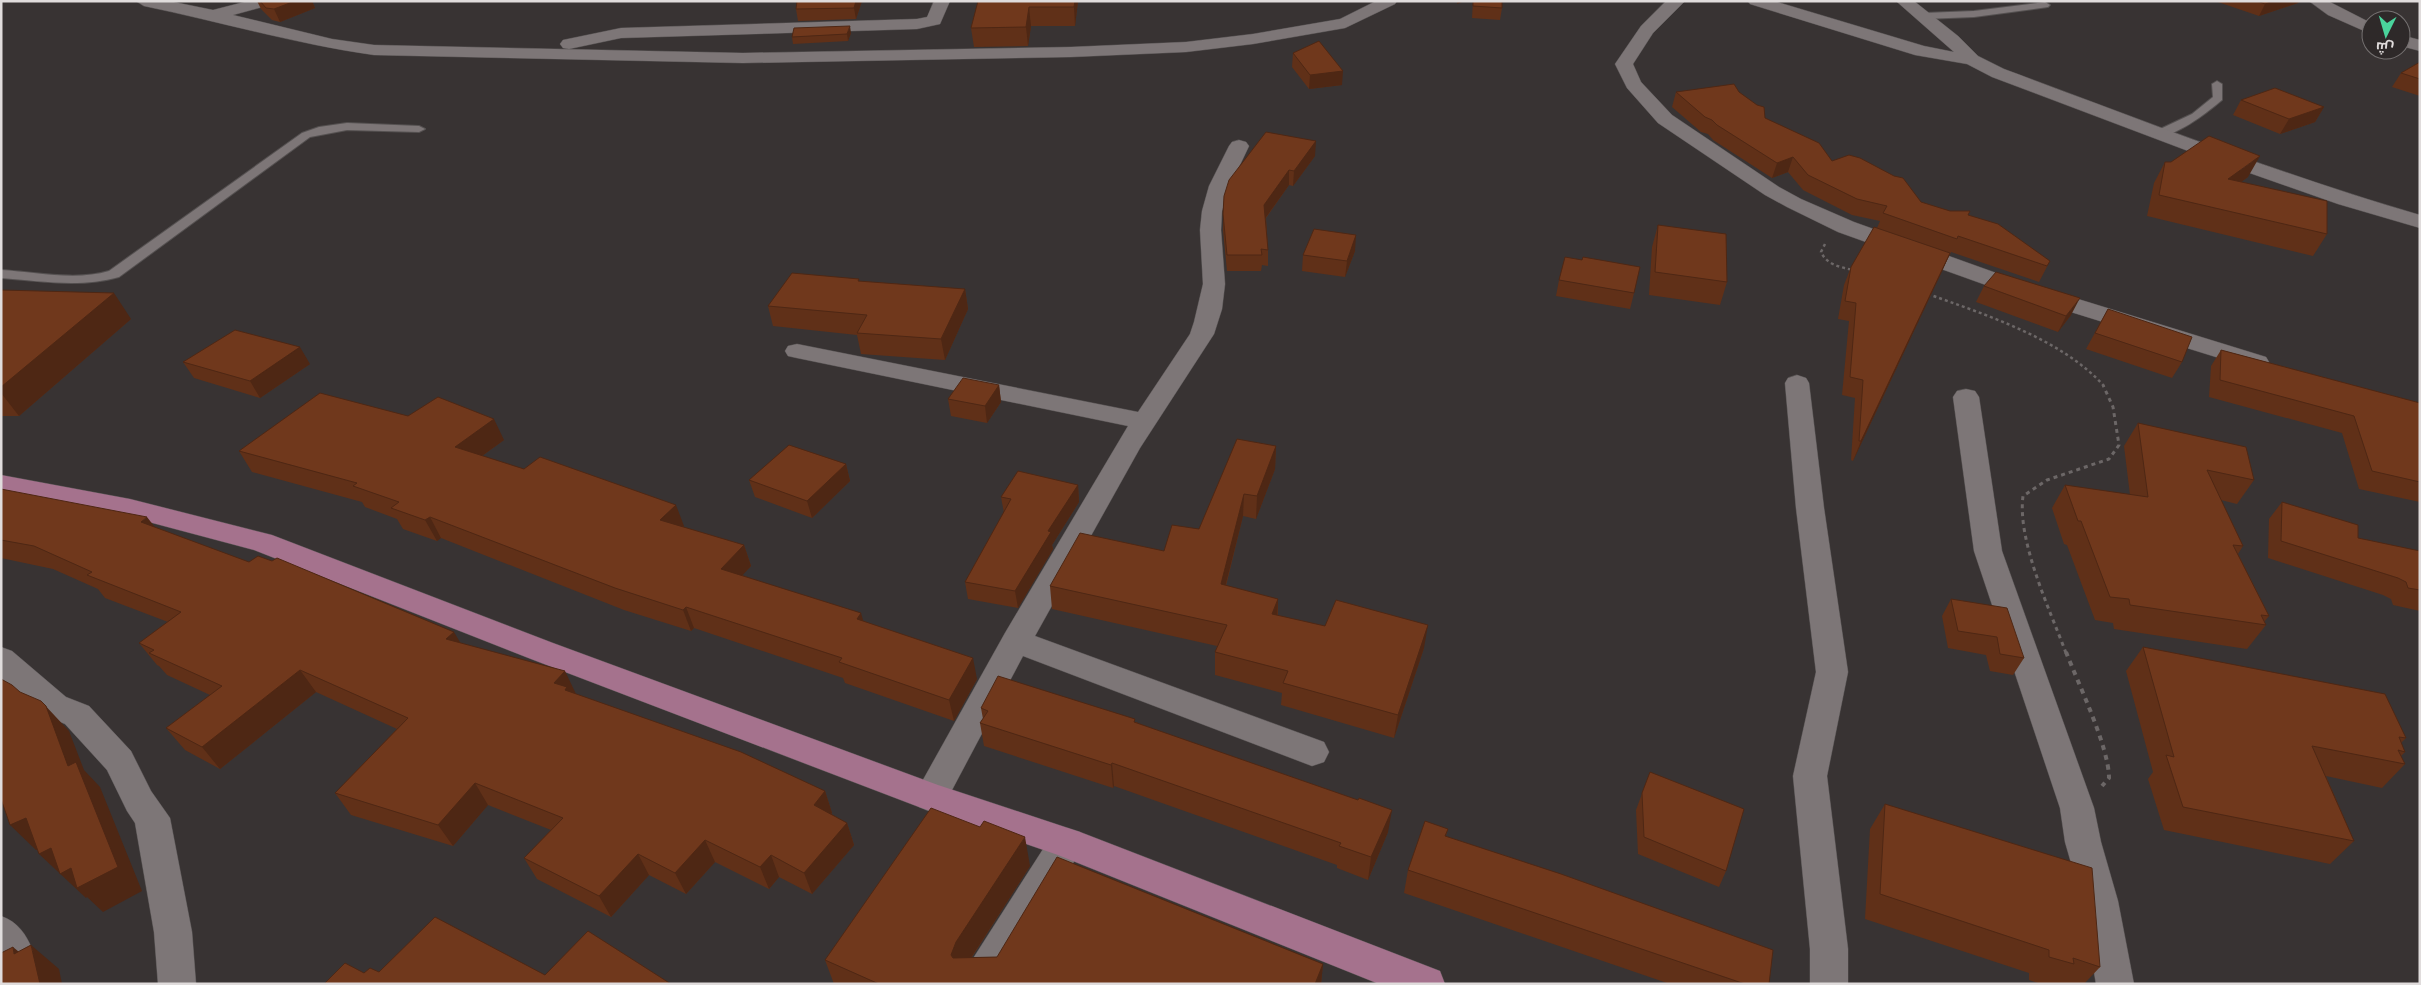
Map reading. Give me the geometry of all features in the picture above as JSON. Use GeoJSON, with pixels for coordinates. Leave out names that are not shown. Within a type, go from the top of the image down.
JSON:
{"type":"FeatureCollection","features":[{"type":"Feature","properties":{"kind":"main road"},"geometry":{"type":"LineString","coordinates":[[1,484],[130,508],[262,542],[542,651],[931,797],[1067,844],[1426,984]]}},
{"type":"Feature","properties":{"kind":"street"},"geometry":{"type":"LineString","coordinates":[[144,1],[213,15],[332,44],[374,50],[435,53],[743,58],[1071,52],[1186,47],[1313,30],[1345,22],[1389,1]]}},
{"type":"Feature","properties":{"kind":"street"},"geometry":{"type":"LineString","coordinates":[[213,15],[268,1]]}},
{"type":"Feature","properties":{"kind":"street"},"geometry":{"type":"LineString","coordinates":[[541,54],[567,45],[621,33],[927,23],[937,16],[942,1]]}},
{"type":"Feature","properties":{"kind":"street"},"geometry":{"type":"LineString","coordinates":[[1677,1],[1660,13],[1636,43],[1624,64],[1633,84],[1665,119],[1772,191],[1846,227],[2005,284],[2197,345],[2276,367]]}},
{"type":"Feature","properties":{"kind":"street"},"geometry":{"type":"LineString","coordinates":[[1756,1],[1922,51],[1972,60]]}},
{"type":"Feature","properties":{"kind":"street"},"geometry":{"type":"LineString","coordinates":[[1904,1],[1924,16],[1972,60],[1998,73],[2211,153],[2345,200],[2420,222]]}},
{"type":"Feature","properties":{"kind":"street"},"geometry":{"type":"LineString","coordinates":[[2317,1],[2334,12],[2361,24]]}},
{"type":"Feature","properties":{"kind":"street"},"geometry":{"type":"LineString","coordinates":[[931,797],[1016,641],[1126,448],[1202,334],[1209,313],[1214,284],[1211,255],[1212,210],[1221,183],[1239,146]]}},
{"type":"Feature","properties":{"kind":"street"},"geometry":{"type":"LineString","coordinates":[[796,351],[1144,420]]}},
{"type":"Feature","properties":{"kind":"street"},"geometry":{"type":"LineString","coordinates":[[1797,383],[1810,508],[1832,672],[1810,776],[1829,949],[1829,984]]}},
{"type":"Feature","properties":{"kind":"street"},"geometry":{"type":"LineString","coordinates":[[1966,396],[1988,551],[2077,808],[2083,842],[2100,901],[2115,984]]}},
{"type":"Feature","properties":{"kind":"street"},"geometry":{"type":"LineString","coordinates":[[1016,641],[1312,752]]}},
{"type":"Feature","properties":{"kind":"street"},"geometry":{"type":"LineString","coordinates":[[1,659],[55,706],[77,715],[119,761],[138,801],[152,818],[173,932],[177,984]]}},
{"type":"Feature","properties":{"kind":"street"},"geometry":{"type":"LineString","coordinates":[[979,984],[1067,844]]}},
{"type":"Feature","properties":{"kind":"lane"},"geometry":{"type":"LineString","coordinates":[[1924,16],[1974,14],[2046,6]]}},
{"type":"Feature","properties":{"kind":"lane"},"geometry":{"type":"LineString","coordinates":[[2160,133],[2196,116],[2218,98],[2217,84]]}},
{"type":"Feature","properties":{"kind":"lane"},"geometry":{"type":"LineString","coordinates":[[1,274],[88,279],[114,274],[306,135],[336,126],[418,129]]}},
{"type":"Feature","properties":{"kind":"path"},"geometry":{"type":"LineString","coordinates":[[1846,227],[1832,232],[1821,252],[1825,259],[1834,265],[1858,272]]}},
{"type":"Feature","properties":{"kind":"path"},"geometry":{"type":"LineString","coordinates":[[1927,294],[2030,336],[2074,359],[2092,371],[2104,386],[2114,407],[2119,444],[2109,459],[2047,480],[2023,496],[2020,510],[2039,582],[2096,729],[2109,770],[2109,778],[2106,782],[2077,808]]}},
{"type":"Feature","properties":{"kind":"building"},"geometry":{"type":"Polygon","coordinates":[[[260,1],[295,1],[274,9],[266,8],[260,1]]]}},
{"type":"Feature","properties":{"kind":"building"},"geometry":{"type":"Polygon","coordinates":[[[797,1],[856,1],[854,8],[796,9],[797,1]]]}},
{"type":"Feature","properties":{"kind":"building"},"geometry":{"type":"Polygon","coordinates":[[[978,1],[1075,1],[1074,7],[1029,7],[1026,27],[971,28],[978,1]]]}},
{"type":"Feature","properties":{"kind":"building"},"geometry":{"type":"Polygon","coordinates":[[[1473,1],[1502,1],[1502,8],[1473,6],[1473,1]]]}},
{"type":"Feature","properties":{"kind":"building"},"geometry":{"type":"Polygon","coordinates":[[[2257,1],[2274,1],[2265,4],[2257,1]]]}},
{"type":"Feature","properties":{"kind":"building"},"geometry":{"type":"Polygon","coordinates":[[[850,26],[847,34],[792,37],[794,28],[850,26]]]}},
{"type":"Feature","properties":{"kind":"building"},"geometry":{"type":"Polygon","coordinates":[[[1319,41],[1343,71],[1310,75],[1293,53],[1319,41]]]}},
{"type":"Feature","properties":{"kind":"building"},"geometry":{"type":"Polygon","coordinates":[[[2420,62],[2420,79],[2401,73],[2420,62]]]}},
{"type":"Feature","properties":{"kind":"building"},"geometry":{"type":"Polygon","coordinates":[[[1734,84],[1739,92],[1757,105],[1764,107],[1765,118],[1819,143],[1832,161],[1849,155],[1860,158],[1894,176],[1903,178],[1921,202],[1950,211],[1970,211],[1968,215],[1998,224],[2050,261],[2047,266],[1958,236],[1957,239],[1883,213],[1887,206],[1857,199],[1808,175],[1793,157],[1777,163],[1705,117],[1676,92],[1734,84]]]}},
{"type":"Feature","properties":{"kind":"building"},"geometry":{"type":"Polygon","coordinates":[[[2275,88],[2324,107],[2289,119],[2241,100],[2275,88]]]}},
{"type":"Feature","properties":{"kind":"building"},"geometry":{"type":"Polygon","coordinates":[[[1266,132],[1316,141],[1294,171],[1289,170],[1264,205],[1268,250],[1261,249],[1262,255],[1227,255],[1223,214],[1224,196],[1229,180],[1266,132]]]}},
{"type":"Feature","properties":{"kind":"building"},"geometry":{"type":"Polygon","coordinates":[[[2209,136],[2260,156],[2228,179],[2327,201],[2327,234],[2159,195],[2165,162],[2171,162],[2209,136]]]}},
{"type":"Feature","properties":{"kind":"building"},"geometry":{"type":"Polygon","coordinates":[[[1658,225],[1726,234],[1727,282],[1655,272],[1658,225]]]}},
{"type":"Feature","properties":{"kind":"building"},"geometry":{"type":"Polygon","coordinates":[[[1874,227],[1950,253],[1861,441],[1859,441],[1863,380],[1850,377],[1856,303],[1845,301],[1851,267],[1874,227]]]}},
{"type":"Feature","properties":{"kind":"building"},"geometry":{"type":"Polygon","coordinates":[[[1314,229],[1356,235],[1347,261],[1303,255],[1314,229]]]}},
{"type":"Feature","properties":{"kind":"building"},"geometry":{"type":"Polygon","coordinates":[[[1565,257],[1582,260],[1583,257],[1640,267],[1634,293],[1559,280],[1565,257]]]}},
{"type":"Feature","properties":{"kind":"building"},"geometry":{"type":"Polygon","coordinates":[[[1996,272],[2080,298],[2066,316],[1984,286],[1996,272]]]}},
{"type":"Feature","properties":{"kind":"building"},"geometry":{"type":"Polygon","coordinates":[[[792,273],[859,279],[858,281],[965,289],[941,339],[857,333],[867,315],[768,306],[792,273]]]}},
{"type":"Feature","properties":{"kind":"building"},"geometry":{"type":"Polygon","coordinates":[[[1,290],[114,293],[1,387],[1,290]]]}},
{"type":"Feature","properties":{"kind":"building"},"geometry":{"type":"Polygon","coordinates":[[[2108,309],[2192,337],[2182,362],[2095,333],[2108,309]]]}},
{"type":"Feature","properties":{"kind":"building"},"geometry":{"type":"Polygon","coordinates":[[[235,330],[300,347],[250,381],[183,362],[235,330]]]}},
{"type":"Feature","properties":{"kind":"building"},"geometry":{"type":"Polygon","coordinates":[[[2221,350],[2420,403],[2420,482],[2372,471],[2354,416],[2220,380],[2221,350]]]}},
{"type":"Feature","properties":{"kind":"building"},"geometry":{"type":"Polygon","coordinates":[[[963,378],[999,385],[985,406],[948,399],[963,378]]]}},
{"type":"Feature","properties":{"kind":"building"},"geometry":{"type":"Polygon","coordinates":[[[320,393],[408,416],[438,397],[494,419],[455,447],[524,469],[540,457],[676,505],[660,520],[744,545],[721,569],[861,613],[857,619],[973,658],[949,700],[839,662],[842,658],[686,607],[683,610],[615,588],[430,517],[425,520],[391,508],[399,502],[353,486],[357,483],[239,451],[320,393]]]}},
{"type":"Feature","properties":{"kind":"building"},"geometry":{"type":"Polygon","coordinates":[[[2138,423],[2246,447],[2254,480],[2207,470],[2243,546],[2233,545],[2269,616],[2261,615],[2266,625],[2130,605],[2129,599],[2110,597],[2065,485],[2148,497],[2138,423]]]}},
{"type":"Feature","properties":{"kind":"building"},"geometry":{"type":"Polygon","coordinates":[[[1237,439],[1276,446],[1257,496],[1244,494],[1221,584],[1278,599],[1272,614],[1325,626],[1336,600],[1428,625],[1398,715],[1283,683],[1288,671],[1215,652],[1227,625],[1050,586],[1080,533],[1164,551],[1172,525],[1199,529],[1237,439]]]}},
{"type":"Feature","properties":{"kind":"building"},"geometry":{"type":"Polygon","coordinates":[[[789,445],[846,464],[807,501],[749,480],[789,445]]]}},
{"type":"Feature","properties":{"kind":"building"},"geometry":{"type":"Polygon","coordinates":[[[1018,471],[1078,485],[1048,531],[1051,532],[1015,591],[965,582],[1011,499],[1001,497],[1018,471]]]}},
{"type":"Feature","properties":{"kind":"building"},"geometry":{"type":"Polygon","coordinates":[[[1,489],[147,517],[141,522],[249,562],[258,556],[272,561],[277,558],[454,632],[446,639],[565,671],[554,683],[567,687],[565,690],[741,752],[825,791],[814,805],[847,823],[804,873],[771,855],[760,867],[705,840],[675,873],[638,854],[599,896],[524,858],[563,818],[475,783],[438,825],[335,793],[408,718],[300,670],[202,747],[166,728],[222,686],[149,653],[154,650],[139,643],[181,612],[87,575],[92,572],[34,546],[1,540],[1,489]]]}},
{"type":"Feature","properties":{"kind":"building"},"geometry":{"type":"Polygon","coordinates":[[[2282,502],[2358,525],[2358,538],[2420,551],[2420,590],[2408,588],[2406,582],[2398,578],[2281,541],[2282,502]]]}},
{"type":"Feature","properties":{"kind":"building"},"geometry":{"type":"Polygon","coordinates":[[[1951,599],[2007,608],[2024,658],[2000,654],[1997,637],[1958,631],[1951,599]]]}},
{"type":"Feature","properties":{"kind":"building"},"geometry":{"type":"Polygon","coordinates":[[[2143,647],[2385,694],[2406,738],[2399,737],[2405,752],[2398,750],[2405,764],[2312,746],[2354,841],[2183,807],[2166,755],[2174,757],[2143,647]]]}},
{"type":"Feature","properties":{"kind":"building"},"geometry":{"type":"Polygon","coordinates":[[[998,676],[1135,719],[1134,722],[1358,800],[1359,798],[1392,810],[1371,857],[1339,846],[1341,843],[1112,763],[1111,765],[980,723],[988,711],[981,708],[998,676]]]}},
{"type":"Feature","properties":{"kind":"building"},"geometry":{"type":"Polygon","coordinates":[[[1,679],[20,692],[41,701],[46,706],[68,766],[76,762],[118,867],[77,888],[71,868],[60,874],[51,848],[39,854],[26,818],[10,825],[1,799],[1,679]]]}},
{"type":"Feature","properties":{"kind":"building"},"geometry":{"type":"Polygon","coordinates":[[[1650,772],[1744,809],[1726,871],[1644,837],[1642,793],[1650,772]]]}},
{"type":"Feature","properties":{"kind":"building"},"geometry":{"type":"Polygon","coordinates":[[[1885,804],[2092,868],[2100,967],[2073,958],[2074,964],[2049,957],[2049,950],[1880,894],[1885,804]]]}},
{"type":"Feature","properties":{"kind":"building"},"geometry":{"type":"Polygon","coordinates":[[[931,808],[980,827],[984,821],[1025,837],[956,942],[951,955],[953,958],[997,957],[1057,857],[1323,964],[1315,984],[879,984],[825,960],[931,808]]]}},
{"type":"Feature","properties":{"kind":"building"},"geometry":{"type":"Polygon","coordinates":[[[1425,821],[1448,829],[1445,836],[1561,874],[1773,950],[1769,984],[1745,984],[1408,870],[1425,821]]]}},
{"type":"Feature","properties":{"kind":"building"},"geometry":{"type":"Polygon","coordinates":[[[435,917],[545,975],[588,931],[671,984],[324,984],[345,963],[364,973],[370,968],[379,972],[435,917]]]}},
{"type":"Feature","properties":{"kind":"building"},"geometry":{"type":"Polygon","coordinates":[[[31,945],[40,984],[1,984],[1,953],[13,947],[14,954],[31,945]]]}}]}
